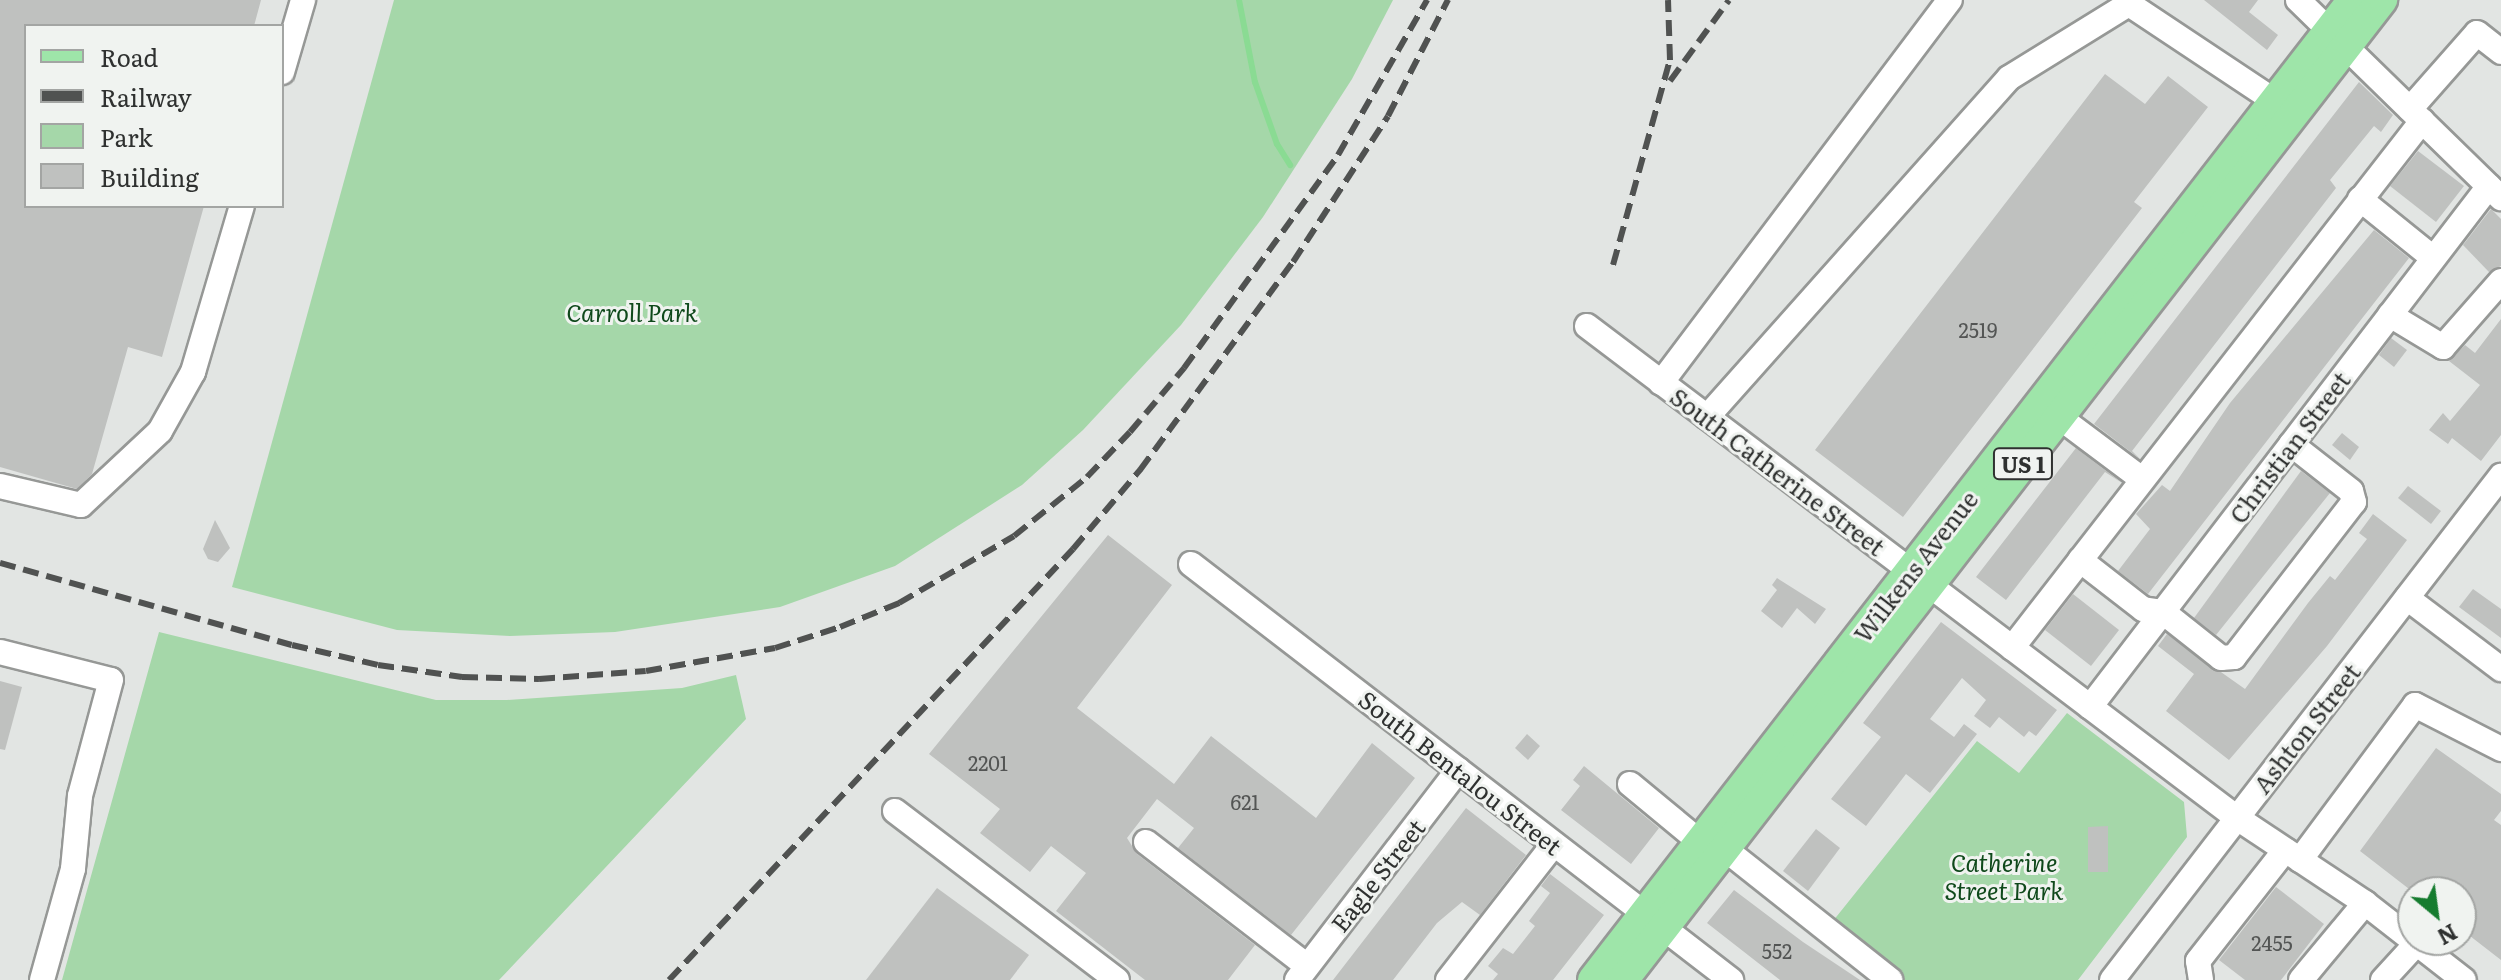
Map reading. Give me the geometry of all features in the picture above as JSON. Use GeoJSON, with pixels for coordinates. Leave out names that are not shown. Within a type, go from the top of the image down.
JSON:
{"type":"FeatureCollection","features":[{"type":"Feature","properties":{"kind":"main road","name":"Wilkens Avenue"},"geometry":{"type":"LineString","coordinates":[[2338,39],[2353,0]]}},
{"type":"Feature","properties":{"kind":"main road","name":"Wilkens Avenue"},"geometry":{"type":"LineString","coordinates":[[1593,980],[1654,921],[2338,39],[2382,0]]}},
{"type":"Feature","properties":{"kind":"main road","name":"Wilkens Avenue"},"geometry":{"type":"LineString","coordinates":[[1920,578],[2059,417],[2285,108]]}},
{"type":"Feature","properties":{"kind":"main road","name":"Wilkens Avenue"},"geometry":{"type":"LineString","coordinates":[[1623,980],[1654,921]]}},
{"type":"Feature","properties":{"kind":"street"},"geometry":{"type":"LineString","coordinates":[[284,65],[303,0]]}},
{"type":"Feature","properties":{"kind":"street"},"geometry":{"type":"LineString","coordinates":[[1661,383],[1950,0]]}},
{"type":"Feature","properties":{"kind":"street"},"geometry":{"type":"LineString","coordinates":[[2298,0],[2495,192]]}},
{"type":"Feature","properties":{"kind":"street"},"geometry":{"type":"LineString","coordinates":[[1707,417],[2009,78],[2129,4],[2285,108]]}},
{"type":"Feature","properties":{"kind":"street"},"geometry":{"type":"LineString","coordinates":[[2012,648],[2360,199],[2416,115],[2477,33],[2501,52]]}},
{"type":"Feature","properties":{"kind":"street","name":"Christian Street"},"geometry":{"type":"LineString","coordinates":[[2090,707],[2433,258],[2495,192]]}},
{"type":"Feature","properties":{"kind":"street"},"geometry":{"type":"LineString","coordinates":[[2360,199],[2433,258]]}},
{"type":"Feature","properties":{"kind":"street"},"geometry":{"type":"LineString","coordinates":[[0,486],[81,505],[160,431],[193,372],[241,208]]}},
{"type":"Feature","properties":{"kind":"street"},"geometry":{"type":"LineString","coordinates":[[2390,315],[2443,347],[2501,281]]}},
{"type":"Feature","properties":{"kind":"street","name":"South Catherine Street"},"geometry":{"type":"LineString","coordinates":[[1587,326],[2237,818],[2397,928]]}},
{"type":"Feature","properties":{"kind":"street"},"geometry":{"type":"LineString","coordinates":[[2059,417],[2142,479]]}},
{"type":"Feature","properties":{"kind":"street"},"geometry":{"type":"LineString","coordinates":[[2080,560],[2143,609],[2163,612],[2221,658],[2234,657],[2354,502],[2351,491],[2291,444]]}},
{"type":"Feature","properties":{"kind":"street","name":"Ashton Street"},"geometry":{"type":"LineString","coordinates":[[2112,980],[2501,476]]}},
{"type":"Feature","properties":{"kind":"street","name":"South Bentalou Street"},"geometry":{"type":"LineString","coordinates":[[1191,564],[1731,980]]}},
{"type":"Feature","properties":{"kind":"street"},"geometry":{"type":"LineString","coordinates":[[2407,598],[2501,669]]}},
{"type":"Feature","properties":{"kind":"street"},"geometry":{"type":"LineString","coordinates":[[0,652],[111,680],[80,796],[73,869],[42,980]]}},
{"type":"Feature","properties":{"kind":"street"},"geometry":{"type":"LineString","coordinates":[[2201,980],[2198,961],[2293,855],[2415,705],[2501,749]]}},
{"type":"Feature","properties":{"kind":"street","name":"Eagle Street"},"geometry":{"type":"LineString","coordinates":[[1302,973],[1458,770]]}},
{"type":"Feature","properties":{"kind":"street"},"geometry":{"type":"LineString","coordinates":[[1630,784],[1890,980]]}},
{"type":"Feature","properties":{"kind":"street"},"geometry":{"type":"LineString","coordinates":[[895,811],[1117,980]]}},
{"type":"Feature","properties":{"kind":"street"},"geometry":{"type":"LineString","coordinates":[[1146,842],[1302,973]]}},
{"type":"Feature","properties":{"kind":"street"},"geometry":{"type":"LineString","coordinates":[[1448,980],[1554,844]]}},
{"type":"Feature","properties":{"kind":"street"},"geometry":{"type":"LineString","coordinates":[[2301,980],[2365,903]]}},
{"type":"Feature","properties":{"kind":"street"},"geometry":{"type":"LineString","coordinates":[[2383,980],[2405,956]]}},
{"type":"Feature","properties":{"kind":"street","name":"South Catherine Street"},"geometry":{"type":"LineString","coordinates":[[2433,956],[2459,978]]}},
{"type":"Feature","properties":{"kind":"green space","name":"Carroll Park"},"geometry":{"type":"Polygon","coordinates":[[[394,0],[1393,0],[1352,79],[1263,217],[1181,325],[1083,430],[1022,485],[895,566],[780,607],[615,632],[510,636],[397,630],[232,587],[394,0]]]}},
{"type":"Feature","properties":{"kind":"green space"},"geometry":{"type":"Polygon","coordinates":[[[159,632],[436,700],[507,700],[682,688],[736,675],[746,719],[499,980],[62,980],[159,632]]]}},
{"type":"Feature","properties":{"kind":"green space","name":"Catherine Street Park"},"geometry":{"type":"Polygon","coordinates":[[[2067,713],[2184,802],[2187,837],[2078,980],[1902,980],[1829,926],[1977,741],[2019,773],[2067,713]]]}},
{"type":"Feature","properties":{"kind":"building"},"geometry":{"type":"Polygon","coordinates":[[[0,0],[261,0],[255,24],[24,24],[24,208],[203,208],[162,357],[128,347],[92,474],[77,489],[0,467],[0,0]]]}},
{"type":"Feature","properties":{"kind":"building"},"geometry":{"type":"Polygon","coordinates":[[[2204,0],[2258,0],[2249,12],[2278,35],[2267,50],[2204,0]]]}},
{"type":"Feature","properties":{"kind":"building"},"geometry":{"type":"Polygon","coordinates":[[[2105,74],[2145,104],[2168,76],[2208,107],[2134,202],[2142,208],[1903,517],[1815,450],[2105,74]]]}},
{"type":"Feature","properties":{"kind":"building"},"geometry":{"type":"Polygon","coordinates":[[[2359,82],[2393,115],[2381,132],[2374,126],[2330,180],[2336,188],[2132,451],[2140,459],[2094,424],[2359,82]]]}},
{"type":"Feature","properties":{"kind":"building"},"geometry":{"type":"Polygon","coordinates":[[[2418,151],[2464,186],[2436,222],[2390,186],[2418,151]]]}},
{"type":"Feature","properties":{"kind":"building"},"geometry":{"type":"Polygon","coordinates":[[[2491,209],[2501,219],[2501,266],[2489,272],[2463,245],[2491,209]]]}},
{"type":"Feature","properties":{"kind":"building"},"geometry":{"type":"Polygon","coordinates":[[[2374,230],[2409,258],[2148,594],[2118,571],[2150,529],[2136,514],[2162,485],[2170,491],[2230,403],[2374,230]]]}},
{"type":"Feature","properties":{"kind":"building"},"geometry":{"type":"Polygon","coordinates":[[[2501,319],[2501,435],[2481,461],[2452,438],[2448,444],[2429,430],[2443,413],[2450,421],[2480,385],[2449,361],[2465,345],[2475,353],[2501,319]]]}},
{"type":"Feature","properties":{"kind":"building"},"geometry":{"type":"Polygon","coordinates":[[[2391,338],[2407,350],[2394,367],[2379,355],[2391,338]]]}},
{"type":"Feature","properties":{"kind":"building"},"geometry":{"type":"Polygon","coordinates":[[[2342,433],[2359,447],[2350,460],[2332,445],[2342,433]]]}},
{"type":"Feature","properties":{"kind":"building"},"geometry":{"type":"Polygon","coordinates":[[[2076,448],[2122,483],[2105,472],[2006,600],[1976,577],[2076,448]]]}},
{"type":"Feature","properties":{"kind":"building"},"geometry":{"type":"Polygon","coordinates":[[[2301,471],[2330,493],[2216,635],[2194,618],[2301,471]]]}},
{"type":"Feature","properties":{"kind":"building"},"geometry":{"type":"Polygon","coordinates":[[[2408,486],[2441,511],[2431,524],[2398,498],[2408,486]]]}},
{"type":"Feature","properties":{"kind":"building"},"geometry":{"type":"Polygon","coordinates":[[[2373,514],[2407,540],[2327,646],[2229,760],[2166,711],[2194,674],[2158,646],[2167,634],[2245,689],[2308,603],[2330,576],[2335,580],[2367,539],[2359,533],[2373,514]]]}},
{"type":"Feature","properties":{"kind":"building"},"geometry":{"type":"Polygon","coordinates":[[[215,520],[230,548],[218,562],[208,559],[203,549],[215,520]]]}},
{"type":"Feature","properties":{"kind":"building"},"geometry":{"type":"Polygon","coordinates":[[[1108,535],[1172,585],[1077,708],[1174,784],[1211,736],[1316,818],[1372,743],[1415,778],[1291,935],[1178,848],[1194,828],[1157,799],[1127,838],[1137,854],[1255,945],[1228,980],[1145,980],[1056,911],[1086,873],[1051,846],[1030,872],[980,833],[1000,809],[929,754],[1108,535]]]}},
{"type":"Feature","properties":{"kind":"building"},"geometry":{"type":"Polygon","coordinates":[[[1777,578],[1826,609],[1815,624],[1797,608],[1782,628],[1761,611],[1777,590],[1772,585],[1777,578]]]}},
{"type":"Feature","properties":{"kind":"building"},"geometry":{"type":"Polygon","coordinates":[[[2473,589],[2501,609],[2501,638],[2459,607],[2473,589]]]}},
{"type":"Feature","properties":{"kind":"building"},"geometry":{"type":"Polygon","coordinates":[[[2073,594],[2119,630],[2091,666],[2045,630],[2073,594]]]}},
{"type":"Feature","properties":{"kind":"building"},"geometry":{"type":"Polygon","coordinates":[[[1941,622],[2057,710],[2036,736],[2029,731],[2024,737],[1999,717],[1990,728],[1974,716],[1986,700],[1962,678],[1930,719],[1954,737],[1964,724],[1977,734],[1930,793],[1906,774],[1866,826],[1831,799],[1881,737],[1863,723],[1941,622]]]}},
{"type":"Feature","properties":{"kind":"building"},"geometry":{"type":"Polygon","coordinates":[[[0,681],[22,687],[5,750],[0,749],[0,681]]]}},
{"type":"Feature","properties":{"kind":"building"},"geometry":{"type":"Polygon","coordinates":[[[1527,734],[1540,746],[1528,760],[1515,748],[1527,734]]]}},
{"type":"Feature","properties":{"kind":"building"},"geometry":{"type":"Polygon","coordinates":[[[2436,748],[2501,794],[2501,811],[2494,820],[2501,825],[2501,960],[2477,941],[2477,876],[2397,876],[2397,880],[2360,851],[2436,748]]]}},
{"type":"Feature","properties":{"kind":"building"},"geometry":{"type":"Polygon","coordinates":[[[1584,766],[1659,828],[1631,864],[1561,810],[1580,786],[1573,780],[1584,766]]]}},
{"type":"Feature","properties":{"kind":"building"},"geometry":{"type":"Polygon","coordinates":[[[1466,808],[1526,855],[1480,915],[1462,902],[1437,923],[1393,980],[1333,980],[1466,808]]]}},
{"type":"Feature","properties":{"kind":"building"},"geometry":{"type":"Polygon","coordinates":[[[2108,826],[2108,872],[2088,872],[2088,827],[2108,826]]]}},
{"type":"Feature","properties":{"kind":"building"},"geometry":{"type":"Polygon","coordinates":[[[1816,829],[1840,848],[1808,891],[1783,871],[1816,829]]]}},
{"type":"Feature","properties":{"kind":"building"},"geometry":{"type":"Polygon","coordinates":[[[1550,874],[1604,915],[1553,980],[1493,980],[1498,974],[1488,966],[1503,948],[1513,954],[1535,926],[1529,921],[1550,893],[1541,886],[1550,874]]]}},
{"type":"Feature","properties":{"kind":"building"},"geometry":{"type":"Polygon","coordinates":[[[2276,887],[2324,924],[2281,980],[2245,980],[2219,960],[2276,887]]]}},
{"type":"Feature","properties":{"kind":"building"},"geometry":{"type":"Polygon","coordinates":[[[937,888],[1029,955],[1010,980],[866,980],[937,888]]]}},
{"type":"Feature","properties":{"kind":"building"},"geometry":{"type":"Polygon","coordinates":[[[1734,890],[1860,980],[1780,980],[1707,923],[1734,890]]]}},
{"type":"Feature","properties":{"kind":"waterway"},"geometry":{"type":"LineString","coordinates":[[1239,0],[1255,82],[1277,144],[1290,165]]}},
{"type":"Feature","properties":{"kind":"railway"},"geometry":{"type":"LineString","coordinates":[[0,563],[292,645],[378,665],[462,677],[539,679],[646,671],[775,648],[840,627],[899,603],[1014,536],[1087,477],[1130,432],[1184,368],[1338,155],[1427,0]]}},
{"type":"Feature","properties":{"kind":"railway"},"geometry":{"type":"LineString","coordinates":[[669,980],[1073,549],[1140,470],[1293,262],[1388,116],[1448,0]]}},
{"type":"Feature","properties":{"kind":"railway"},"geometry":{"type":"LineString","coordinates":[[1613,265],[1670,60],[1668,0]]}},
{"type":"Feature","properties":{"kind":"railway"},"geometry":{"type":"LineString","coordinates":[[1670,81],[1729,0]]}}]}
